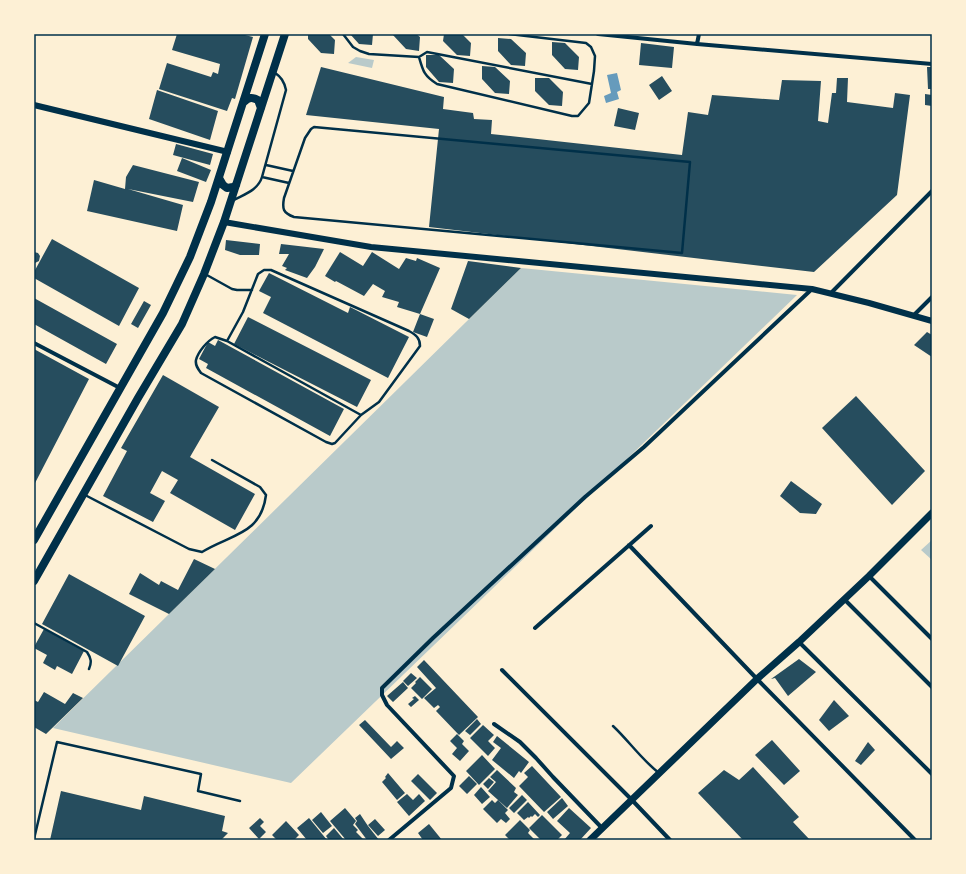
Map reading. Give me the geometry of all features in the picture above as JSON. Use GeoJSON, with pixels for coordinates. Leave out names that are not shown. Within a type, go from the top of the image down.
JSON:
{"type":"FeatureCollection","features":[{"type":"Feature","properties":{"kind":"main road"},"geometry":{"type":"LineString","coordinates":[[34,540],[163,314],[190,257],[228,152],[265,34]]}},
{"type":"Feature","properties":{"kind":"main road"},"geometry":{"type":"LineString","coordinates":[[34,581],[182,324],[204,274],[224,222],[285,34]]}},
{"type":"Feature","properties":{"kind":"main road"},"geometry":{"type":"LineString","coordinates":[[244,102],[249,98],[253,98],[258,100],[262,108]]}},
{"type":"Feature","properties":{"kind":"main road"},"geometry":{"type":"LineString","coordinates":[[219,178],[223,185],[228,188],[236,185]]}},
{"type":"Feature","properties":{"kind":"main road"},"geometry":{"type":"LineString","coordinates":[[590,840],[757,679],[869,576],[932,513]]}},
{"type":"Feature","properties":{"kind":"street"},"geometry":{"type":"LineString","coordinates":[[598,34],[932,64]]}},
{"type":"Feature","properties":{"kind":"street"},"geometry":{"type":"LineString","coordinates":[[697,44],[698,34]]}},
{"type":"Feature","properties":{"kind":"street"},"geometry":{"type":"LineString","coordinates":[[34,104],[228,152]]}},
{"type":"Feature","properties":{"kind":"street"},"geometry":{"type":"LineString","coordinates":[[830,294],[932,191]]}},
{"type":"Feature","properties":{"kind":"street"},"geometry":{"type":"LineString","coordinates":[[224,222],[371,247],[812,289],[932,321]]}},
{"type":"Feature","properties":{"kind":"street"},"geometry":{"type":"LineString","coordinates":[[389,840],[451,788],[454,782],[454,776],[387,705],[382,695],[382,688],[444,627],[585,497],[650,442],[812,289]]}},
{"type":"Feature","properties":{"kind":"street"},"geometry":{"type":"LineString","coordinates":[[913,316],[932,297]]}},
{"type":"Feature","properties":{"kind":"street"},"geometry":{"type":"LineString","coordinates":[[34,343],[120,388]]}},
{"type":"Feature","properties":{"kind":"street"},"geometry":{"type":"LineString","coordinates":[[535,628],[651,526]]}},
{"type":"Feature","properties":{"kind":"street"},"geometry":{"type":"LineString","coordinates":[[629,545],[757,679],[915,840]]}},
{"type":"Feature","properties":{"kind":"street"},"geometry":{"type":"LineString","coordinates":[[869,576],[932,639]]}},
{"type":"Feature","properties":{"kind":"street"},"geometry":{"type":"LineString","coordinates":[[844,599],[932,688]]}},
{"type":"Feature","properties":{"kind":"street"},"geometry":{"type":"LineString","coordinates":[[799,642],[932,774]]}},
{"type":"Feature","properties":{"kind":"street"},"geometry":{"type":"LineString","coordinates":[[502,670],[670,840]]}},
{"type":"Feature","properties":{"kind":"street"},"geometry":{"type":"LineString","coordinates":[[494,724],[520,742],[602,828]]}},
{"type":"Feature","properties":{"kind":"lane"},"geometry":{"type":"LineString","coordinates":[[343,34],[353,47],[369,54],[419,57],[427,52],[592,84]]}},
{"type":"Feature","properties":{"kind":"lane"},"geometry":{"type":"LineString","coordinates":[[419,57],[422,69],[427,78],[437,84],[572,116],[578,116],[589,103],[595,56],[591,47],[586,43],[509,34]]}},
{"type":"Feature","properties":{"kind":"lane"},"geometry":{"type":"LineString","coordinates":[[230,203],[254,189],[260,183],[266,165],[286,90],[285,83],[273,72]]}},
{"type":"Feature","properties":{"kind":"lane"},"geometry":{"type":"LineString","coordinates":[[314,127],[690,162],[682,252],[294,217],[287,215],[283,210],[283,204],[289,183],[308,133],[314,127]]}},
{"type":"Feature","properties":{"kind":"lane"},"geometry":{"type":"LineString","coordinates":[[266,165],[293,171]]}},
{"type":"Feature","properties":{"kind":"lane"},"geometry":{"type":"LineString","coordinates":[[262,177],[289,183]]}},
{"type":"Feature","properties":{"kind":"lane"},"geometry":{"type":"LineString","coordinates":[[226,341],[244,312],[258,274],[264,270],[271,270],[409,331],[420,341],[420,346],[379,402],[361,415],[335,443],[332,444],[201,373],[197,367],[196,361],[206,342],[215,337],[226,341],[361,415]]}},
{"type":"Feature","properties":{"kind":"lane"},"geometry":{"type":"LineString","coordinates":[[204,274],[232,289],[252,290]]}},
{"type":"Feature","properties":{"kind":"lane"},"geometry":{"type":"LineString","coordinates":[[83,494],[189,549],[202,552],[241,533],[255,523],[265,507],[266,495],[260,487],[212,460]]}},
{"type":"Feature","properties":{"kind":"lane"},"geometry":{"type":"LineString","coordinates":[[34,623],[87,652],[91,663],[89,669]]}},
{"type":"Feature","properties":{"kind":"lane"},"geometry":{"type":"LineString","coordinates":[[613,726],[642,758],[659,773]]}},
{"type":"Feature","properties":{"kind":"lane"},"geometry":{"type":"LineString","coordinates":[[34,839],[58,742],[201,774],[198,791],[240,801]]}},
{"type":"Feature","properties":{"kind":"shaded area"},"geometry":{"type":"Polygon","coordinates":[[[356,57],[374,60],[372,68],[348,63],[356,57]]]}},
{"type":"Feature","properties":{"kind":"shaded area"},"geometry":{"type":"Polygon","coordinates":[[[521,268],[797,295],[291,783],[53,728],[521,268]]]}},
{"type":"Feature","properties":{"kind":"shaded area"},"geometry":{"type":"Polygon","coordinates":[[[932,540],[932,560],[921,550],[932,540]]]}},
{"type":"Feature","properties":{"kind":"water"},"geometry":{"type":"Polygon","coordinates":[[[617,73],[621,90],[617,92],[619,99],[606,103],[604,96],[611,93],[607,75],[617,73]]]}},
{"type":"Feature","properties":{"kind":"building"},"geometry":{"type":"Polygon","coordinates":[[[177,34],[241,34],[253,37],[235,99],[232,98],[227,111],[159,89],[167,63],[211,77],[213,72],[218,74],[220,64],[172,50],[177,34]]]}},
{"type":"Feature","properties":{"kind":"building"},"geometry":{"type":"Polygon","coordinates":[[[308,34],[329,34],[335,40],[334,54],[321,53],[308,39],[308,34]]]}},
{"type":"Feature","properties":{"kind":"building"},"geometry":{"type":"Polygon","coordinates":[[[350,34],[373,34],[372,45],[359,44],[350,34]]]}},
{"type":"Feature","properties":{"kind":"building"},"geometry":{"type":"Polygon","coordinates":[[[392,34],[416,34],[420,37],[419,51],[406,49],[392,34]]]}},
{"type":"Feature","properties":{"kind":"building"},"geometry":{"type":"Polygon","coordinates":[[[444,34],[462,34],[471,43],[470,56],[457,55],[443,41],[444,34]]]}},
{"type":"Feature","properties":{"kind":"building"},"geometry":{"type":"Polygon","coordinates":[[[498,38],[511,39],[526,53],[525,66],[511,65],[498,51],[498,38]]]}},
{"type":"Feature","properties":{"kind":"building"},"geometry":{"type":"Polygon","coordinates":[[[552,42],[565,43],[579,57],[578,70],[565,69],[552,55],[552,42]]]}},
{"type":"Feature","properties":{"kind":"building"},"geometry":{"type":"Polygon","coordinates":[[[641,43],[674,47],[672,68],[639,65],[641,43]]]}},
{"type":"Feature","properties":{"kind":"building"},"geometry":{"type":"Polygon","coordinates":[[[426,55],[439,55],[454,69],[453,83],[439,82],[426,67],[426,55]]]}},
{"type":"Feature","properties":{"kind":"building"},"geometry":{"type":"Polygon","coordinates":[[[482,66],[495,67],[510,81],[509,94],[495,93],[482,79],[482,66]]]}},
{"type":"Feature","properties":{"kind":"building"},"geometry":{"type":"Polygon","coordinates":[[[321,67],[444,97],[443,109],[473,113],[474,119],[492,120],[491,134],[682,155],[688,112],[708,115],[712,95],[779,100],[782,80],[821,81],[818,121],[828,123],[832,93],[836,93],[837,78],[848,78],[847,102],[893,108],[895,93],[910,95],[897,195],[814,272],[429,227],[439,129],[306,115],[321,67]]]}},
{"type":"Feature","properties":{"kind":"building"},"geometry":{"type":"Polygon","coordinates":[[[927,67],[932,67],[932,89],[928,89],[927,67]]]}},
{"type":"Feature","properties":{"kind":"building"},"geometry":{"type":"Polygon","coordinates":[[[662,76],[672,91],[659,100],[649,85],[662,76]]]}},
{"type":"Feature","properties":{"kind":"building"},"geometry":{"type":"Polygon","coordinates":[[[535,78],[549,78],[563,92],[562,106],[549,105],[535,91],[535,78]]]}},
{"type":"Feature","properties":{"kind":"building"},"geometry":{"type":"Polygon","coordinates":[[[157,90],[218,111],[210,140],[149,119],[157,90]]]}},
{"type":"Feature","properties":{"kind":"building"},"geometry":{"type":"Polygon","coordinates":[[[925,94],[932,95],[932,106],[925,105],[925,94]]]}},
{"type":"Feature","properties":{"kind":"building"},"geometry":{"type":"Polygon","coordinates":[[[618,108],[639,113],[635,130],[614,126],[618,108]]]}},
{"type":"Feature","properties":{"kind":"building"},"geometry":{"type":"Polygon","coordinates":[[[176,144],[213,154],[210,165],[173,155],[176,144]]]}},
{"type":"Feature","properties":{"kind":"building"},"geometry":{"type":"Polygon","coordinates":[[[182,158],[211,170],[206,182],[177,171],[182,158]]]}},
{"type":"Feature","properties":{"kind":"building"},"geometry":{"type":"Polygon","coordinates":[[[133,165],[199,182],[193,202],[128,189],[183,205],[177,231],[87,211],[94,180],[125,189],[126,177],[133,165]]]}},
{"type":"Feature","properties":{"kind":"building"},"geometry":{"type":"Polygon","coordinates":[[[52,239],[139,288],[119,326],[34,278],[34,272],[52,239]]]}},
{"type":"Feature","properties":{"kind":"building"},"geometry":{"type":"Polygon","coordinates":[[[226,240],[260,244],[259,255],[240,255],[225,250],[226,240]]]}},
{"type":"Feature","properties":{"kind":"building"},"geometry":{"type":"Polygon","coordinates":[[[281,244],[324,249],[315,267],[307,278],[285,270],[287,268],[282,266],[289,254],[279,254],[281,244]]]}},
{"type":"Feature","properties":{"kind":"building"},"geometry":{"type":"Polygon","coordinates":[[[34,252],[38,253],[40,256],[39,261],[35,263],[34,263],[34,252]]]}},
{"type":"Feature","properties":{"kind":"building"},"geometry":{"type":"Polygon","coordinates":[[[340,252],[363,266],[372,252],[399,269],[406,258],[416,261],[417,258],[440,268],[420,314],[397,307],[399,302],[382,297],[385,291],[373,284],[364,296],[325,276],[340,252]]]}},
{"type":"Feature","properties":{"kind":"building"},"geometry":{"type":"Polygon","coordinates":[[[468,261],[521,268],[469,319],[451,309],[468,261]]]}},
{"type":"Feature","properties":{"kind":"building"},"geometry":{"type":"Polygon","coordinates":[[[269,273],[348,313],[350,307],[409,337],[388,378],[263,313],[271,297],[259,291],[269,273]]]}},
{"type":"Feature","properties":{"kind":"building"},"geometry":{"type":"Polygon","coordinates":[[[34,298],[117,344],[106,364],[34,324],[34,298]]]}},
{"type":"Feature","properties":{"kind":"building"},"geometry":{"type":"Polygon","coordinates":[[[144,301],[151,305],[138,328],[131,324],[144,301]]]}},
{"type":"Feature","properties":{"kind":"building"},"geometry":{"type":"Polygon","coordinates":[[[420,314],[434,319],[427,337],[413,332],[420,314]]]}},
{"type":"Feature","properties":{"kind":"building"},"geometry":{"type":"Polygon","coordinates":[[[248,317],[371,380],[357,407],[234,344],[248,317]]]}},
{"type":"Feature","properties":{"kind":"building"},"geometry":{"type":"Polygon","coordinates":[[[927,332],[932,335],[932,357],[914,345],[927,332]]]}},
{"type":"Feature","properties":{"kind":"building"},"geometry":{"type":"Polygon","coordinates":[[[218,340],[344,409],[330,436],[206,368],[208,364],[199,359],[208,342],[215,346],[218,340]]]}},
{"type":"Feature","properties":{"kind":"building"},"geometry":{"type":"Polygon","coordinates":[[[34,349],[89,379],[34,485],[34,349]]]}},
{"type":"Feature","properties":{"kind":"building"},"geometry":{"type":"Polygon","coordinates":[[[163,375],[219,407],[190,457],[255,494],[235,530],[170,493],[178,480],[162,471],[150,493],[165,501],[153,522],[103,496],[127,451],[121,448],[163,375]]]}},
{"type":"Feature","properties":{"kind":"building"},"geometry":{"type":"Polygon","coordinates":[[[856,396],[925,471],[892,505],[822,428],[856,396]]]}},
{"type":"Feature","properties":{"kind":"building"},"geometry":{"type":"Polygon","coordinates":[[[791,481],[822,504],[816,514],[800,513],[780,496],[791,481]]]}},
{"type":"Feature","properties":{"kind":"building"},"geometry":{"type":"Polygon","coordinates":[[[194,559],[215,569],[169,614],[129,594],[140,573],[159,585],[161,581],[178,590],[194,559]]]}},
{"type":"Feature","properties":{"kind":"building"},"geometry":{"type":"Polygon","coordinates":[[[69,574],[145,616],[118,666],[42,624],[69,574]]]}},
{"type":"Feature","properties":{"kind":"building"},"geometry":{"type":"Polygon","coordinates":[[[44,629],[84,651],[72,674],[57,666],[55,670],[43,663],[47,655],[34,647],[44,629]]]}},
{"type":"Feature","properties":{"kind":"building"},"geometry":{"type":"Polygon","coordinates":[[[799,659],[816,672],[788,696],[775,678],[771,679],[799,659]]]}},
{"type":"Feature","properties":{"kind":"building"},"geometry":{"type":"Polygon","coordinates":[[[424,660],[478,717],[459,735],[436,711],[440,707],[438,705],[434,708],[424,698],[436,688],[417,667],[424,660]]]}},
{"type":"Feature","properties":{"kind":"building"},"geometry":{"type":"Polygon","coordinates":[[[411,673],[417,678],[408,686],[403,681],[411,673]]]}},
{"type":"Feature","properties":{"kind":"building"},"geometry":{"type":"Polygon","coordinates":[[[420,677],[432,689],[422,699],[411,688],[420,677]]]}},
{"type":"Feature","properties":{"kind":"building"},"geometry":{"type":"Polygon","coordinates":[[[403,682],[408,688],[393,702],[387,696],[403,682]]]}},
{"type":"Feature","properties":{"kind":"building"},"geometry":{"type":"Polygon","coordinates":[[[44,692],[65,704],[73,693],[83,698],[46,734],[34,727],[34,700],[38,702],[44,692]]]}},
{"type":"Feature","properties":{"kind":"building"},"geometry":{"type":"Polygon","coordinates":[[[415,696],[419,700],[411,707],[408,704],[414,699],[412,698],[415,696]]]}},
{"type":"Feature","properties":{"kind":"building"},"geometry":{"type":"Polygon","coordinates":[[[834,700],[849,716],[829,731],[819,720],[834,700]]]}},
{"type":"Feature","properties":{"kind":"building"},"geometry":{"type":"Polygon","coordinates":[[[477,719],[481,724],[470,735],[465,731],[477,719]]]}},
{"type":"Feature","properties":{"kind":"building"},"geometry":{"type":"Polygon","coordinates":[[[365,720],[391,747],[397,741],[404,748],[391,759],[359,725],[365,720]]]}},
{"type":"Feature","properties":{"kind":"building"},"geometry":{"type":"Polygon","coordinates":[[[483,725],[494,735],[488,741],[495,748],[488,756],[470,738],[483,725]]]}},
{"type":"Feature","properties":{"kind":"building"},"geometry":{"type":"Polygon","coordinates":[[[457,734],[464,741],[462,744],[469,751],[460,761],[452,754],[457,748],[450,741],[457,734]]]}},
{"type":"Feature","properties":{"kind":"building"},"geometry":{"type":"Polygon","coordinates":[[[497,736],[529,762],[521,773],[519,771],[514,778],[492,760],[501,748],[493,742],[497,736]]]}},
{"type":"Feature","properties":{"kind":"building"},"geometry":{"type":"Polygon","coordinates":[[[772,740],[800,771],[784,785],[755,755],[772,740]]]}},
{"type":"Feature","properties":{"kind":"building"},"geometry":{"type":"Polygon","coordinates":[[[868,742],[875,750],[861,765],[855,761],[868,742]]]}},
{"type":"Feature","properties":{"kind":"building"},"geometry":{"type":"Polygon","coordinates":[[[482,755],[495,769],[479,785],[466,771],[482,755]]]}},
{"type":"Feature","properties":{"kind":"building"},"geometry":{"type":"Polygon","coordinates":[[[532,766],[561,797],[544,812],[519,786],[528,777],[524,773],[532,766]]]}},
{"type":"Feature","properties":{"kind":"building"},"geometry":{"type":"Polygon","coordinates":[[[753,767],[799,817],[793,822],[810,840],[743,840],[698,793],[724,770],[739,780],[753,767]]]}},
{"type":"Feature","properties":{"kind":"building"},"geometry":{"type":"Polygon","coordinates":[[[497,770],[516,788],[514,792],[518,795],[507,808],[488,791],[496,782],[490,777],[497,770]]]}},
{"type":"Feature","properties":{"kind":"building"},"geometry":{"type":"Polygon","coordinates":[[[388,773],[405,793],[397,800],[382,782],[388,773]]]}},
{"type":"Feature","properties":{"kind":"building"},"geometry":{"type":"Polygon","coordinates":[[[418,774],[437,793],[430,800],[411,781],[418,774]]]}},
{"type":"Feature","properties":{"kind":"building"},"geometry":{"type":"Polygon","coordinates":[[[469,776],[477,784],[467,794],[459,786],[469,776]]]}},
{"type":"Feature","properties":{"kind":"building"},"geometry":{"type":"Polygon","coordinates":[[[489,778],[494,782],[488,789],[483,784],[489,778]]]}},
{"type":"Feature","properties":{"kind":"building"},"geometry":{"type":"Polygon","coordinates":[[[481,787],[490,797],[482,804],[474,795],[481,787]]]}},
{"type":"Feature","properties":{"kind":"building"},"geometry":{"type":"Polygon","coordinates":[[[61,791],[141,810],[144,796],[225,816],[222,831],[228,833],[221,840],[50,840],[61,791]]]}},
{"type":"Feature","properties":{"kind":"building"},"geometry":{"type":"Polygon","coordinates":[[[407,794],[413,800],[419,794],[425,801],[409,816],[397,802],[407,794]]]}},
{"type":"Feature","properties":{"kind":"building"},"geometry":{"type":"Polygon","coordinates":[[[522,795],[527,800],[514,813],[509,808],[522,795]]]}},
{"type":"Feature","properties":{"kind":"building"},"geometry":{"type":"Polygon","coordinates":[[[562,798],[568,806],[553,819],[547,812],[562,798]]]}},
{"type":"Feature","properties":{"kind":"building"},"geometry":{"type":"Polygon","coordinates":[[[492,800],[495,803],[498,800],[508,810],[505,813],[510,819],[506,823],[501,819],[497,823],[483,809],[492,800]]]}},
{"type":"Feature","properties":{"kind":"building"},"geometry":{"type":"Polygon","coordinates":[[[528,802],[540,815],[538,817],[535,814],[524,820],[517,813],[528,802]]]}},
{"type":"Feature","properties":{"kind":"building"},"geometry":{"type":"Polygon","coordinates":[[[345,808],[356,821],[353,825],[358,830],[356,832],[364,840],[346,840],[330,821],[345,808]]]}},
{"type":"Feature","properties":{"kind":"building"},"geometry":{"type":"Polygon","coordinates":[[[569,808],[591,828],[580,840],[564,840],[570,833],[557,821],[569,808]]]}},
{"type":"Feature","properties":{"kind":"building"},"geometry":{"type":"Polygon","coordinates":[[[321,812],[332,826],[323,833],[312,820],[321,812]]]}},
{"type":"Feature","properties":{"kind":"building"},"geometry":{"type":"Polygon","coordinates":[[[360,814],[379,840],[367,840],[355,824],[357,821],[355,818],[360,814]]]}},
{"type":"Feature","properties":{"kind":"building"},"geometry":{"type":"Polygon","coordinates":[[[542,815],[562,835],[557,840],[541,840],[529,828],[542,815]]]}},
{"type":"Feature","properties":{"kind":"building"},"geometry":{"type":"Polygon","coordinates":[[[260,818],[264,822],[260,826],[266,832],[259,839],[249,828],[260,818]]]}},
{"type":"Feature","properties":{"kind":"building"},"geometry":{"type":"Polygon","coordinates":[[[309,818],[327,840],[307,840],[297,828],[309,818]]]}},
{"type":"Feature","properties":{"kind":"building"},"geometry":{"type":"Polygon","coordinates":[[[375,819],[385,830],[378,836],[368,825],[375,819]]]}},
{"type":"Feature","properties":{"kind":"building"},"geometry":{"type":"Polygon","coordinates":[[[520,820],[530,830],[528,833],[535,840],[510,840],[505,835],[520,820]]]}},
{"type":"Feature","properties":{"kind":"building"},"geometry":{"type":"Polygon","coordinates":[[[286,821],[299,835],[294,840],[277,840],[272,835],[286,821]]]}},
{"type":"Feature","properties":{"kind":"building"},"geometry":{"type":"Polygon","coordinates":[[[429,824],[442,840],[423,840],[418,833],[429,824]]]}},
{"type":"Feature","properties":{"kind":"building"},"geometry":{"type":"Polygon","coordinates":[[[334,828],[344,840],[329,840],[326,836],[334,828]]]}}]}
